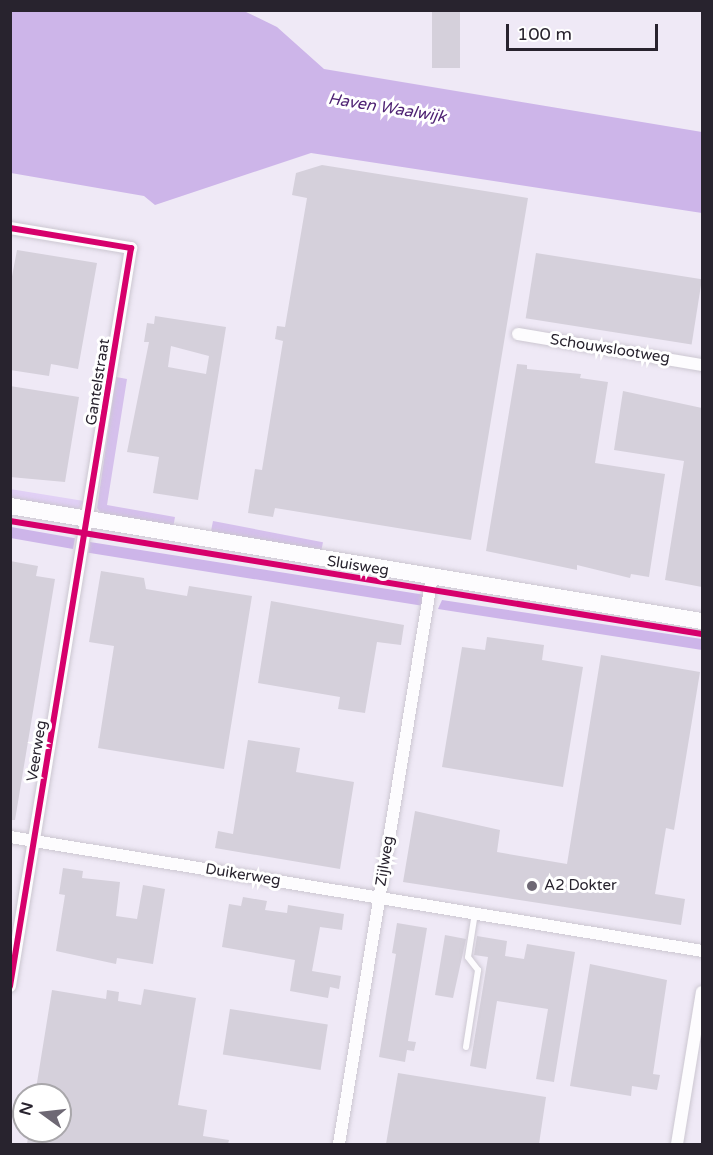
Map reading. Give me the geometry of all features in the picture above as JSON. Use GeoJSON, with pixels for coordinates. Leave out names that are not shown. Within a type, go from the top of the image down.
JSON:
{"type":"FeatureCollection","features":[{"type":"Feature","properties":{"kind":"street","name":"Gantelstraat"},"geometry":{"type":"LineString","coordinates":[[10,228],[131,248],[87,520]]}},
{"type":"Feature","properties":{"kind":"street","name":"Schouwslootweg"},"geometry":{"type":"LineString","coordinates":[[518,334],[702,364]]}},
{"type":"Feature","properties":{"kind":"street","name":"Sluisweg"},"geometry":{"type":"LineString","coordinates":[[10,506],[702,621]]}},
{"type":"Feature","properties":{"kind":"street","name":"Veerweg"},"geometry":{"type":"LineString","coordinates":[[10,986],[87,520]]}},
{"type":"Feature","properties":{"kind":"street","name":"Zijlweg"},"geometry":{"type":"LineString","coordinates":[[339,1144],[432,577]]}},
{"type":"Feature","properties":{"kind":"street","name":"Duikerweg"},"geometry":{"type":"LineString","coordinates":[[10,837],[702,951]]}},
{"type":"Feature","properties":{"kind":"street"},"geometry":{"type":"LineString","coordinates":[[677,1144],[702,992]]}},
{"type":"Feature","properties":{"kind":"lane"},"geometry":{"type":"LineString","coordinates":[[466,1047],[478,970],[468,957],[475,913]]}},
{"type":"Feature","properties":{"kind":"shaded area"},"geometry":{"type":"Polygon","coordinates":[[[116,377],[127,379],[107,505],[175,517],[173,528],[101,513],[97,508],[116,377]]]}},
{"type":"Feature","properties":{"kind":"shaded area"},"geometry":{"type":"Polygon","coordinates":[[[10,489],[84,501],[78,510],[11,501],[10,489]]]}},
{"type":"Feature","properties":{"kind":"shaded area"},"geometry":{"type":"Polygon","coordinates":[[[213,521],[323,542],[321,554],[211,533],[213,521]]]}},
{"type":"Feature","properties":{"kind":"water","name":"Haven Waalwijk"},"geometry":{"type":"Polygon","coordinates":[[[10,11],[244,11],[277,27],[324,69],[702,132],[702,213],[311,153],[155,205],[144,196],[11,173],[10,11]]]}},
{"type":"Feature","properties":{"kind":"water"},"geometry":{"type":"Polygon","coordinates":[[[11,527],[75,538],[73,549],[10,538],[11,527]]]}},
{"type":"Feature","properties":{"kind":"water"},"geometry":{"type":"Polygon","coordinates":[[[90,542],[424,595],[422,606],[88,553],[90,542]]]}},
{"type":"Feature","properties":{"kind":"water"},"geometry":{"type":"Polygon","coordinates":[[[442,600],[702,639],[702,650],[438,609],[442,600]]]}},
{"type":"Feature","properties":{"kind":"building"},"geometry":{"type":"Polygon","coordinates":[[[432,10],[460,10],[460,68],[432,68],[432,10]]]}},
{"type":"Feature","properties":{"kind":"building"},"geometry":{"type":"Polygon","coordinates":[[[322,165],[528,198],[471,540],[275,508],[273,517],[248,513],[255,469],[262,470],[283,341],[275,339],[277,326],[285,327],[307,198],[292,195],[296,173],[322,165]]]}},
{"type":"Feature","properties":{"kind":"building"},"geometry":{"type":"Polygon","coordinates":[[[17,250],[97,263],[78,369],[51,364],[49,376],[10,370],[10,287],[17,250]]]}},
{"type":"Feature","properties":{"kind":"building"},"geometry":{"type":"Polygon","coordinates":[[[536,253],[702,279],[692,344],[526,318],[536,253]]]}},
{"type":"Feature","properties":{"kind":"building"},"geometry":{"type":"Polygon","coordinates":[[[155,316],[226,327],[198,500],[153,493],[159,457],[127,452],[149,342],[144,342],[147,323],[154,324],[155,316]],[[171,346],[168,367],[206,374],[209,356],[171,346]]]}},
{"type":"Feature","properties":{"kind":"building"},"geometry":{"type":"Polygon","coordinates":[[[517,364],[527,365],[527,369],[581,374],[580,378],[608,382],[595,463],[665,474],[649,577],[631,574],[630,578],[577,565],[577,570],[486,551],[517,364]]]}},
{"type":"Feature","properties":{"kind":"building"},"geometry":{"type":"Polygon","coordinates":[[[10,386],[79,397],[65,482],[10,477],[10,386]]]}},
{"type":"Feature","properties":{"kind":"building"},"geometry":{"type":"Polygon","coordinates":[[[623,391],[702,408],[702,587],[665,580],[684,461],[614,450],[623,391]]]}},
{"type":"Feature","properties":{"kind":"building"},"geometry":{"type":"Polygon","coordinates":[[[10,561],[38,566],[36,576],[55,579],[15,820],[10,820],[10,561]]]}},
{"type":"Feature","properties":{"kind":"building"},"geometry":{"type":"Polygon","coordinates":[[[101,571],[144,578],[146,589],[187,596],[189,586],[252,596],[224,769],[98,748],[114,646],[89,642],[101,571]]]}},
{"type":"Feature","properties":{"kind":"building"},"geometry":{"type":"Polygon","coordinates":[[[271,601],[404,625],[401,645],[377,642],[365,713],[338,709],[340,697],[258,683],[271,601]]]}},
{"type":"Feature","properties":{"kind":"building"},"geometry":{"type":"Polygon","coordinates":[[[487,637],[544,645],[542,660],[583,667],[563,787],[442,767],[462,647],[485,650],[487,637]]]}},
{"type":"Feature","properties":{"kind":"building"},"geometry":{"type":"Polygon","coordinates":[[[601,655],[700,672],[674,830],[666,828],[655,894],[685,899],[681,925],[403,882],[415,811],[500,830],[497,852],[567,864],[601,655]]]}},
{"type":"Feature","properties":{"kind":"building"},"geometry":{"type":"Polygon","coordinates":[[[248,740],[300,748],[296,772],[354,782],[340,869],[215,848],[218,831],[233,834],[248,740]]]}},
{"type":"Feature","properties":{"kind":"building"},"geometry":{"type":"Polygon","coordinates":[[[63,868],[83,871],[82,878],[120,882],[116,916],[137,919],[143,885],[165,889],[153,964],[117,958],[116,964],[56,951],[65,895],[59,894],[63,868]]]}},
{"type":"Feature","properties":{"kind":"building"},"geometry":{"type":"Polygon","coordinates":[[[243,897],[267,901],[265,910],[287,913],[288,905],[344,914],[342,930],[320,927],[312,971],[341,976],[339,989],[330,987],[328,998],[290,991],[295,960],[222,947],[229,904],[241,906],[243,897]]]}},
{"type":"Feature","properties":{"kind":"building"},"geometry":{"type":"Polygon","coordinates":[[[397,923],[427,928],[408,1041],[416,1042],[414,1051],[407,1050],[405,1062],[379,1057],[396,954],[392,953],[397,923]]]}},
{"type":"Feature","properties":{"kind":"building"},"geometry":{"type":"Polygon","coordinates":[[[445,935],[466,939],[453,998],[435,995],[445,935]]]}},
{"type":"Feature","properties":{"kind":"building"},"geometry":{"type":"Polygon","coordinates":[[[477,936],[507,941],[505,956],[524,959],[527,944],[575,952],[554,1082],[536,1079],[548,1009],[497,1001],[486,1069],[470,1066],[488,957],[474,955],[477,936]]]}},
{"type":"Feature","properties":{"kind":"building"},"geometry":{"type":"Polygon","coordinates":[[[590,964],[667,980],[653,1074],[660,1075],[657,1090],[632,1086],[631,1096],[570,1086],[590,964]]]}},
{"type":"Feature","properties":{"kind":"building"},"geometry":{"type":"Polygon","coordinates":[[[144,989],[196,998],[178,1105],[207,1110],[203,1136],[229,1140],[228,1144],[27,1144],[72,1143],[72,1083],[37,1083],[52,990],[106,999],[107,990],[119,992],[118,1001],[141,1005],[144,989]]]}},
{"type":"Feature","properties":{"kind":"building"},"geometry":{"type":"Polygon","coordinates":[[[230,1009],[328,1024],[321,1070],[223,1054],[230,1009]]]}},
{"type":"Feature","properties":{"kind":"building"},"geometry":{"type":"Polygon","coordinates":[[[398,1073],[546,1097],[539,1144],[386,1144],[398,1073]]]}},
{"type":"Feature","properties":{"kind":"cycle path"},"geometry":{"type":"LineString","coordinates":[[10,228],[131,248],[10,986]]}},
{"type":"Feature","properties":{"kind":"cycle path"},"geometry":{"type":"LineString","coordinates":[[10,521],[702,634]]}},
{"type":"Feature","properties":{"kind":"place","name":"A2 Dokter"},"geometry":{"type":"Point","coordinates":[532,886]}}]}
